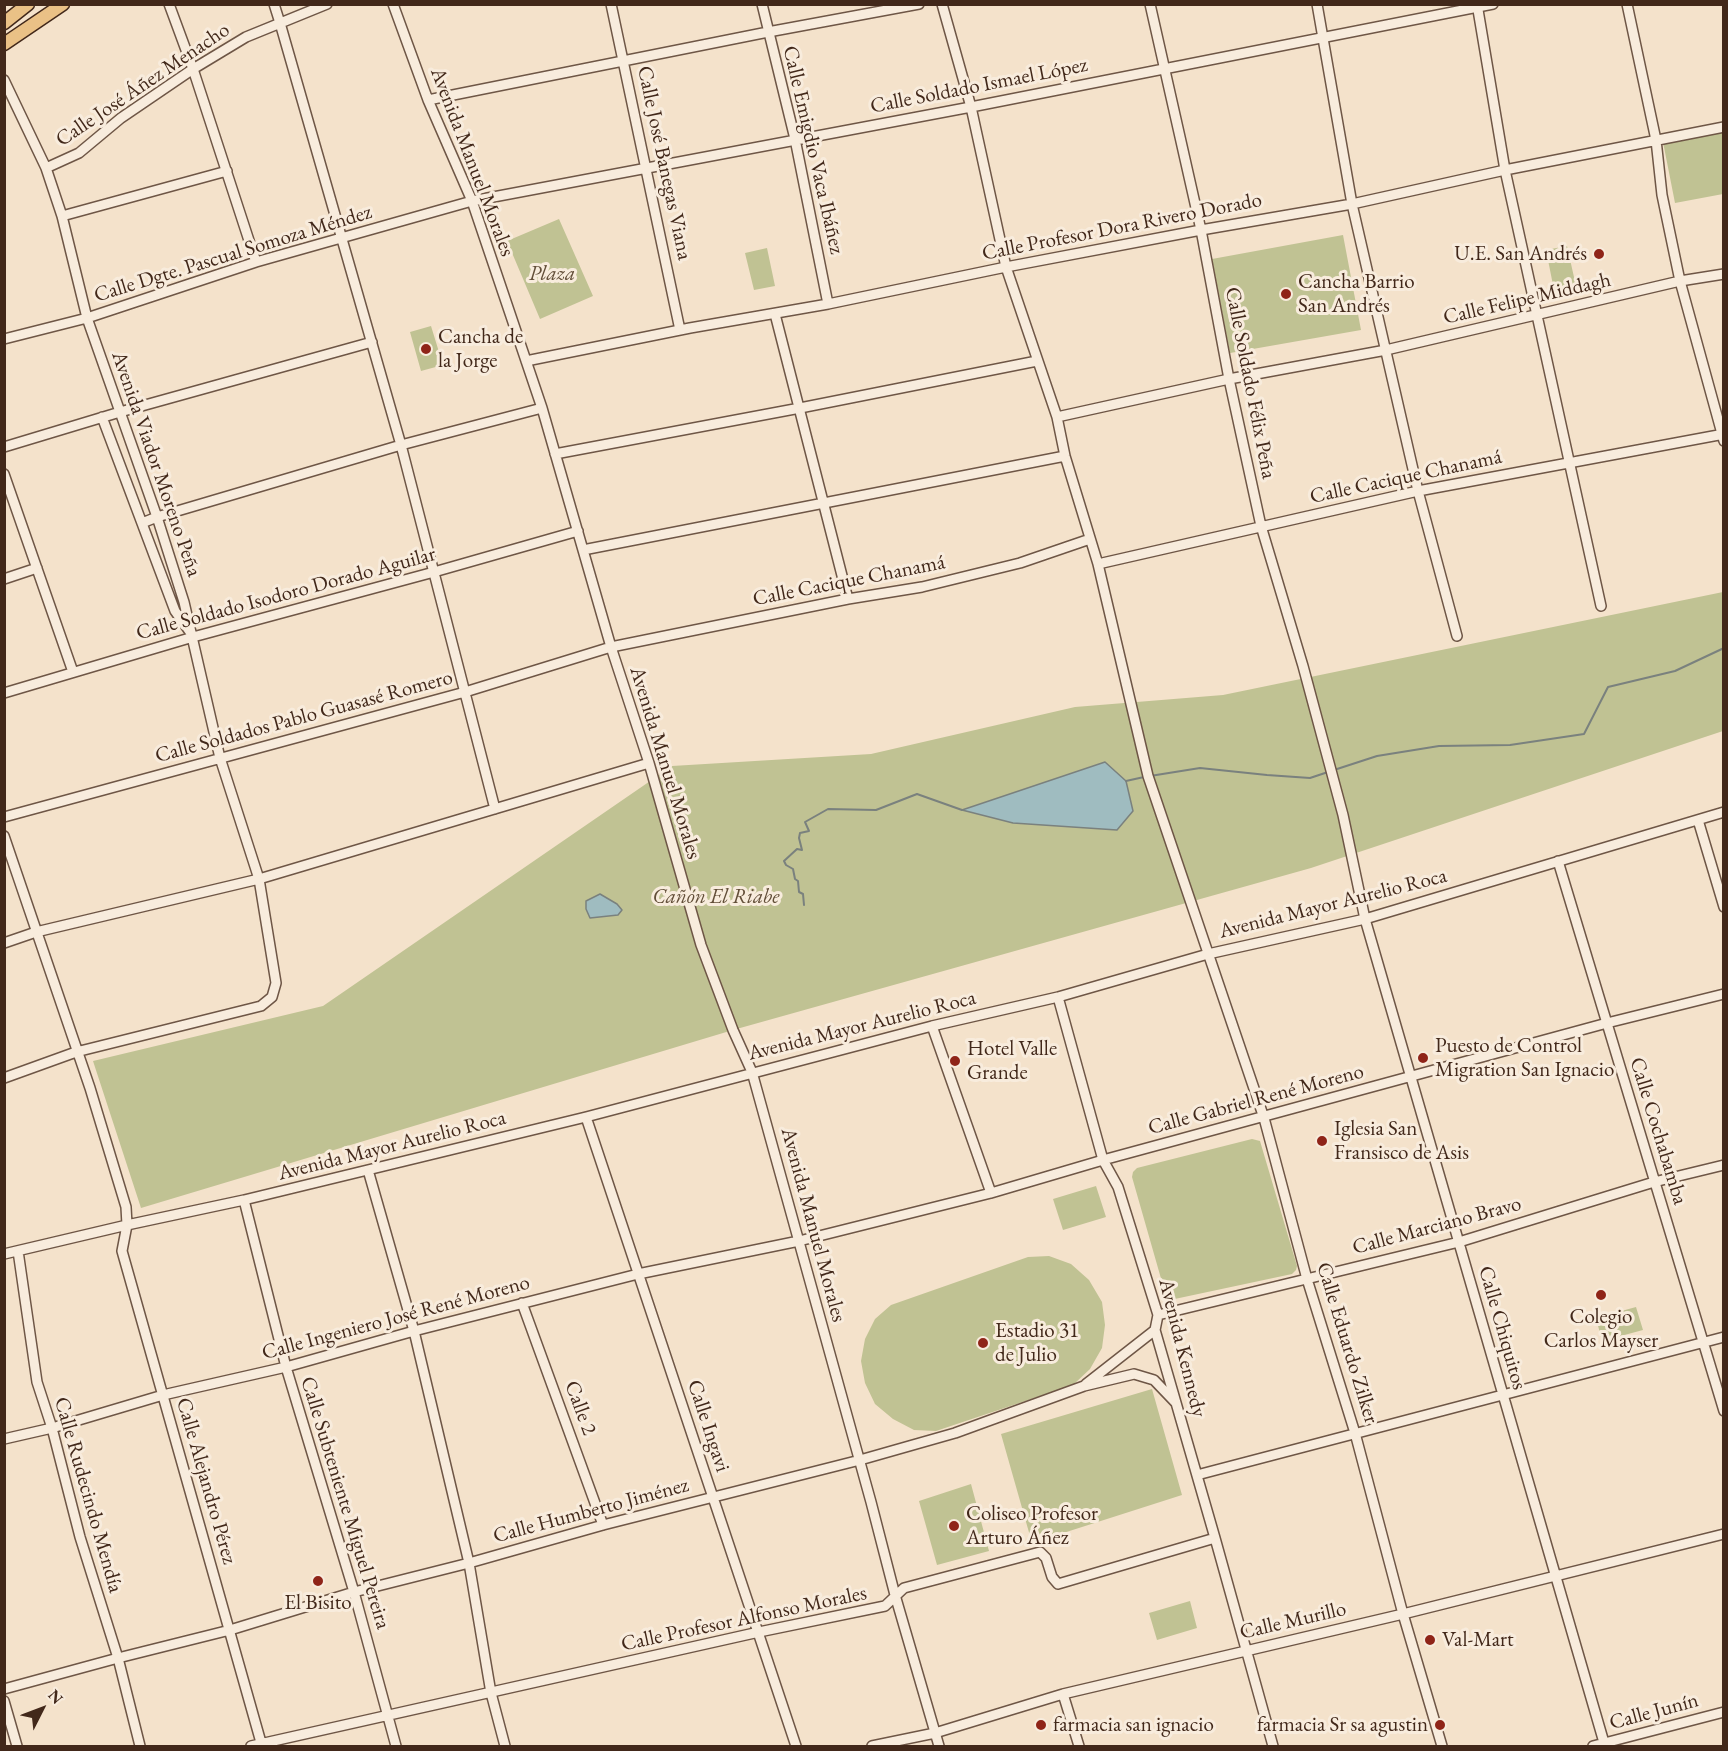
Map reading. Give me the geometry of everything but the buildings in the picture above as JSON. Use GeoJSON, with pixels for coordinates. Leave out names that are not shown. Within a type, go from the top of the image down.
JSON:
{"type":"FeatureCollection","features":[{"type":"Feature","properties":{"kind":"main road"},"geometry":{"type":"LineString","coordinates":[[4,22],[28,4]]}},
{"type":"Feature","properties":{"kind":"main road"},"geometry":{"type":"LineString","coordinates":[[4,44],[63,4]]}},
{"type":"Feature","properties":{"kind":"street"},"geometry":{"type":"LineString","coordinates":[[169,4],[193,69],[256,262]]}},
{"type":"Feature","properties":{"kind":"street"},"geometry":{"type":"LineString","coordinates":[[274,4],[401,445],[495,809]]}},
{"type":"Feature","properties":{"kind":"street","name":"Calle José Áñez Menacho"},"geometry":{"type":"LineString","coordinates":[[46,168],[79,153],[121,118],[193,69],[246,37],[327,4]]}},
{"type":"Feature","properties":{"kind":"street","name":"Avenida Manuel Morales"},"geometry":{"type":"LineString","coordinates":[[393,4],[428,100],[472,201],[542,408],[611,646],[649,763],[701,945],[733,1030],[752,1072],[860,1460],[895,1595],[939,1746]]}},
{"type":"Feature","properties":{"kind":"street","name":"Calle José Banegas Viana"},"geometry":{"type":"LineString","coordinates":[[611,4],[680,330]]}},
{"type":"Feature","properties":{"kind":"street","name":"Calle Emigdio Vaca Ibáñez"},"geometry":{"type":"LineString","coordinates":[[762,4],[795,139],[828,304]]}},
{"type":"Feature","properties":{"kind":"street"},"geometry":{"type":"LineString","coordinates":[[428,100],[919,4]]}},
{"type":"Feature","properties":{"kind":"street","name":"Calle Eduardo Zilker"},"geometry":{"type":"LineString","coordinates":[[942,4],[971,107],[1006,267],[1057,417],[1065,456],[1098,564],[1148,776],[1264,1118],[1308,1279],[1355,1433],[1402,1614],[1442,1746]]}},
{"type":"Feature","properties":{"kind":"street","name":"Calle Soldado Félix Peña"},"geometry":{"type":"LineString","coordinates":[[1150,4],[1201,230],[1229,379],[1261,526],[1304,666],[1333,780]]}},
{"type":"Feature","properties":{"kind":"street"},"geometry":{"type":"LineString","coordinates":[[1317,4],[1352,204],[1418,491],[1457,636]]}},
{"type":"Feature","properties":{"kind":"street","name":"Calle Soldado Ismael López"},"geometry":{"type":"LineString","coordinates":[[472,201],[971,107],[1493,4]]}},
{"type":"Feature","properties":{"kind":"street"},"geometry":{"type":"LineString","coordinates":[[1627,4],[1656,140],[1662,195],[1680,281],[1723,437]]}},
{"type":"Feature","properties":{"kind":"street"},"geometry":{"type":"LineString","coordinates":[[1477,6],[1505,170],[1601,606]]}},
{"type":"Feature","properties":{"kind":"street","name":"Avenida Viador Moreno Peña"},"geometry":{"type":"LineString","coordinates":[[4,80],[46,168],[62,216],[87,318],[157,517],[193,637]]}},
{"type":"Feature","properties":{"kind":"street","name":"Calle Profesor Dora Rivero Dorado"},"geometry":{"type":"LineString","coordinates":[[526,361],[680,330],[828,304],[1006,267],[1352,204],[1505,170],[1724,127]]}},
{"type":"Feature","properties":{"kind":"street"},"geometry":{"type":"LineString","coordinates":[[62,216],[226,171]]}},
{"type":"Feature","properties":{"kind":"street","name":"Calle Dgte. Pascual Somoza Méndez"},"geometry":{"type":"LineString","coordinates":[[4,339],[87,318],[256,262],[472,201]]}},
{"type":"Feature","properties":{"kind":"street","name":"Calle Felipe Middagh"},"geometry":{"type":"LineString","coordinates":[[1057,417],[1229,379],[1386,350],[1680,281],[1724,274]]}},
{"type":"Feature","properties":{"kind":"street"},"geometry":{"type":"LineString","coordinates":[[775,314],[849,599]]}},
{"type":"Feature","properties":{"kind":"street"},"geometry":{"type":"LineString","coordinates":[[4,447],[102,417],[372,342]]}},
{"type":"Feature","properties":{"kind":"street"},"geometry":{"type":"LineString","coordinates":[[555,454],[1037,361]]}},
{"type":"Feature","properties":{"kind":"street"},"geometry":{"type":"LineString","coordinates":[[142,523],[401,445],[542,408]]}},
{"type":"Feature","properties":{"kind":"street","name":"Avenida Viador Moreno Peña"},"geometry":{"type":"LineString","coordinates":[[102,417],[175,611],[193,637]]}},
{"type":"Feature","properties":{"kind":"street","name":"Calle Cacique Chanamá"},"geometry":{"type":"LineString","coordinates":[[1098,564],[1418,491],[1723,437]]}},
{"type":"Feature","properties":{"kind":"street"},"geometry":{"type":"LineString","coordinates":[[583,550],[1065,456]]}},
{"type":"Feature","properties":{"kind":"street"},"geometry":{"type":"LineString","coordinates":[[4,474],[73,672]]}},
{"type":"Feature","properties":{"kind":"street","name":"Calle Soldado Isodoro Dorado Aguilar"},"geometry":{"type":"LineString","coordinates":[[4,693],[193,637],[578,531]]}},
{"type":"Feature","properties":{"kind":"street","name":"Calle Cacique Chanamá"},"geometry":{"type":"LineString","coordinates":[[611,646],[849,599],[922,587],[1020,563],[1090,538]]}},
{"type":"Feature","properties":{"kind":"street"},"geometry":{"type":"LineString","coordinates":[[4,579],[37,568]]}},
{"type":"Feature","properties":{"kind":"street"},"geometry":{"type":"LineString","coordinates":[[4,1078],[76,1052],[261,1005],[272,998],[276,983],[259,879],[220,758],[193,637]]}},
{"type":"Feature","properties":{"kind":"street","name":"Calle Soldados Pablo Guasasé Romero"},"geometry":{"type":"LineString","coordinates":[[4,817],[465,692],[611,646]]}},
{"type":"Feature","properties":{"kind":"street"},"geometry":{"type":"LineString","coordinates":[[4,943],[36,932],[259,879],[649,763]]}},
{"type":"Feature","properties":{"kind":"street","name":"Calle Chiquitos"},"geometry":{"type":"LineString","coordinates":[[1333,780],[1365,919],[1604,1745]]}},
{"type":"Feature","properties":{"kind":"street","name":"Avenida Mayor Aurelio Roca"},"geometry":{"type":"LineString","coordinates":[[10,1253],[244,1200],[586,1117],[932,1026],[1058,997],[1208,954],[1365,919],[1724,812]]}},
{"type":"Feature","properties":{"kind":"street"},"geometry":{"type":"LineString","coordinates":[[1698,820],[1724,907]]}},
{"type":"Feature","properties":{"kind":"street","name":"Calle Alejandro Pérez"},"geometry":{"type":"LineString","coordinates":[[4,836],[90,1088],[126,1207],[127,1225],[122,1251],[262,1745]]}},
{"type":"Feature","properties":{"kind":"street","name":"Calle Cochabamba"},"geometry":{"type":"LineString","coordinates":[[1558,861],[1724,1411]]}},
{"type":"Feature","properties":{"kind":"street","name":"Calle Gabriel René Moreno"},"geometry":{"type":"LineString","coordinates":[[799,1241],[991,1193],[1103,1160],[1607,1023],[1724,994]]}},
{"type":"Feature","properties":{"kind":"street","name":"Avenida Kennedy"},"geometry":{"type":"LineString","coordinates":[[1058,997],[1103,1160],[1118,1187],[1158,1315],[1155,1330],[1272,1746]]}},
{"type":"Feature","properties":{"kind":"street"},"geometry":{"type":"LineString","coordinates":[[932,1026],[991,1193]]}},
{"type":"Feature","properties":{"kind":"street","name":"Calle Ingavi"},"geometry":{"type":"LineString","coordinates":[[586,1117],[796,1746]]}},
{"type":"Feature","properties":{"kind":"street","name":"Calle Marciano Bravo"},"geometry":{"type":"LineString","coordinates":[[1158,1315],[1458,1242],[1654,1182],[1724,1165]]}},
{"type":"Feature","properties":{"kind":"street"},"geometry":{"type":"LineString","coordinates":[[368,1170],[414,1331],[469,1563],[492,1694],[505,1746]]}},
{"type":"Feature","properties":{"kind":"street","name":"Calle Subteniente Miguel Pereira"},"geometry":{"type":"LineString","coordinates":[[244,1200],[286,1367],[354,1592],[396,1746]]}},
{"type":"Feature","properties":{"kind":"street","name":"Calle Ingeniero José René Moreno"},"geometry":{"type":"LineString","coordinates":[[4,1439],[52,1428],[163,1395],[286,1367],[414,1331],[638,1274],[799,1241]]}},
{"type":"Feature","properties":{"kind":"street","name":"Calle Rudecindo Mendía"},"geometry":{"type":"LineString","coordinates":[[4,1243],[10,1253],[37,1382],[52,1428],[80,1537],[118,1658],[140,1746]]}},
{"type":"Feature","properties":{"kind":"street","name":"Calle 2"},"geometry":{"type":"LineString","coordinates":[[522,1303],[603,1525]]}},
{"type":"Feature","properties":{"kind":"street"},"geometry":{"type":"LineString","coordinates":[[1084,1386],[1155,1330]]}},
{"type":"Feature","properties":{"kind":"street"},"geometry":{"type":"LineString","coordinates":[[1197,1474],[1724,1337]]}},
{"type":"Feature","properties":{"kind":"street","name":"Calle Humberto Jiménez"},"geometry":{"type":"LineString","coordinates":[[4,1689],[230,1630],[354,1592],[469,1563],[603,1525],[860,1460],[955,1433],[1084,1386],[1134,1374],[1154,1380],[1176,1403]]}},
{"type":"Feature","properties":{"kind":"street","name":"Calle Murillo"},"geometry":{"type":"LineString","coordinates":[[872,1746],[934,1733],[1063,1694],[1402,1614],[1724,1534]]}},
{"type":"Feature","properties":{"kind":"street","name":"Calle Profesor Alfonso Morales"},"geometry":{"type":"LineString","coordinates":[[251,1746],[885,1606],[904,1588],[1040,1552],[1046,1558],[1058,1584],[1215,1538]]}},
{"type":"Feature","properties":{"kind":"street"},"geometry":{"type":"LineString","coordinates":[[1063,1694],[1079,1746]]}},
{"type":"Feature","properties":{"kind":"street"},"geometry":{"type":"LineString","coordinates":[[4,1701],[17,1746]]}},
{"type":"Feature","properties":{"kind":"street","name":"Calle Junín"},"geometry":{"type":"LineString","coordinates":[[1593,1746],[1724,1712]]}},
{"type":"Feature","properties":{"kind":"green space"},"geometry":{"type":"Polygon","coordinates":[[[1723,130],[1723,194],[1675,203],[1663,142],[1723,130]]]}},
{"type":"Feature","properties":{"kind":"green space","name":"Plaza"},"geometry":{"type":"Polygon","coordinates":[[[559,219],[593,296],[540,319],[507,241],[559,219]]]}},
{"type":"Feature","properties":{"kind":"green space","name":"Cancha Barrio San Andrés"},"geometry":{"type":"Polygon","coordinates":[[[1343,235],[1361,330],[1230,353],[1212,259],[1343,235]]]}},
{"type":"Feature","properties":{"kind":"green space"},"geometry":{"type":"Polygon","coordinates":[[[1567,246],[1576,286],[1554,290],[1546,250],[1567,246]]]}},
{"type":"Feature","properties":{"kind":"green space"},"geometry":{"type":"Polygon","coordinates":[[[767,248],[775,286],[754,290],[745,253],[767,248]]]}},
{"type":"Feature","properties":{"kind":"green space","name":"Cancha de la Jorge"},"geometry":{"type":"Polygon","coordinates":[[[431,326],[443,365],[421,371],[410,332],[431,326]]]}},
{"type":"Feature","properties":{"kind":"green space","name":"Cañón El Riabe"},"geometry":{"type":"Polygon","coordinates":[[[1723,592],[1723,731],[1311,868],[733,1030],[141,1208],[93,1061],[323,1006],[672,766],[871,754],[1075,707],[1223,695],[1723,592]]]}},
{"type":"Feature","properties":{"kind":"green space"},"geometry":{"type":"Polygon","coordinates":[[[1252,1139],[1260,1141],[1297,1266],[1296,1270],[1292,1274],[1170,1300],[1166,1296],[1132,1177],[1133,1172],[1137,1168],[1252,1139]]]}},
{"type":"Feature","properties":{"kind":"green space"},"geometry":{"type":"Polygon","coordinates":[[[1096,1186],[1106,1217],[1063,1230],[1053,1199],[1096,1186]]]}},
{"type":"Feature","properties":{"kind":"green space","name":"Estadio 31 de Julio"},"geometry":{"type":"Polygon","coordinates":[[[1049,1256],[1071,1264],[1089,1280],[1102,1302],[1105,1325],[1102,1348],[1090,1369],[1073,1385],[936,1431],[914,1430],[893,1419],[875,1404],[865,1383],[861,1361],[865,1339],[875,1319],[891,1305],[1028,1257],[1049,1256]]]}},
{"type":"Feature","properties":{"kind":"green space"},"geometry":{"type":"Polygon","coordinates":[[[1636,1307],[1643,1330],[1602,1341],[1596,1318],[1636,1307]]]}},
{"type":"Feature","properties":{"kind":"green space"},"geometry":{"type":"Polygon","coordinates":[[[1152,1389],[1182,1495],[1032,1543],[1001,1434],[1152,1389]]]}},
{"type":"Feature","properties":{"kind":"green space","name":"Coliseo Profesor Arturo Áñez"},"geometry":{"type":"Polygon","coordinates":[[[971,1484],[989,1551],[937,1565],[919,1501],[971,1484]]]}},
{"type":"Feature","properties":{"kind":"green space"},"geometry":{"type":"Polygon","coordinates":[[[1190,1601],[1197,1628],[1157,1640],[1149,1613],[1190,1601]]]}},
{"type":"Feature","properties":{"kind":"water"},"geometry":{"type":"Polygon","coordinates":[[[1105,762],[1126,781],[1133,811],[1117,830],[1013,823],[962,810],[1105,762]]]}},
{"type":"Feature","properties":{"kind":"water"},"geometry":{"type":"Polygon","coordinates":[[[600,894],[617,904],[622,910],[618,915],[590,918],[586,909],[586,901],[600,894]]]}},
{"type":"Feature","properties":{"kind":"waterway"},"geometry":{"type":"LineString","coordinates":[[1334,770],[1377,756],[1439,746],[1510,745],[1584,734],[1608,687],[1675,671],[1724,648]]}},
{"type":"Feature","properties":{"kind":"waterway"},"geometry":{"type":"LineString","coordinates":[[1150,776],[1200,768],[1310,778],[1328,772]]}},
{"type":"Feature","properties":{"kind":"waterway"},"geometry":{"type":"LineString","coordinates":[[1126,781],[1144,777]]}},
{"type":"Feature","properties":{"kind":"waterway"},"geometry":{"type":"LineString","coordinates":[[804,905],[803,894],[799,892],[798,881],[795,879],[793,869],[784,861],[797,849],[802,850],[800,833],[809,831],[805,822],[828,809],[876,810],[917,794],[962,810]]}},
{"type":"Feature","properties":{"kind":"place","name":"U.E. San Andrés"},"geometry":{"type":"Point","coordinates":[1599,254]}},
{"type":"Feature","properties":{"kind":"place","name":"Cancha Barrio San Andrés"},"geometry":{"type":"Point","coordinates":[1286,294]}},
{"type":"Feature","properties":{"kind":"place","name":"Cancha de la Jorge"},"geometry":{"type":"Point","coordinates":[426,349]}},
{"type":"Feature","properties":{"kind":"place","name":"Puesto de Control Migration San Ignacio"},"geometry":{"type":"Point","coordinates":[1423,1058]}},
{"type":"Feature","properties":{"kind":"place","name":"Hotel Valle Grande"},"geometry":{"type":"Point","coordinates":[955,1061]}},
{"type":"Feature","properties":{"kind":"place","name":"Iglesia San Fransisco de Asis"},"geometry":{"type":"Point","coordinates":[1322,1141]}},
{"type":"Feature","properties":{"kind":"place","name":"Colegio Carlos Mayser"},"geometry":{"type":"Point","coordinates":[1601,1295]}},
{"type":"Feature","properties":{"kind":"place","name":"Estadio 31 de Julio"},"geometry":{"type":"Point","coordinates":[983,1343]}},
{"type":"Feature","properties":{"kind":"place","name":"Coliseo Profesor Arturo Áñez"},"geometry":{"type":"Point","coordinates":[954,1526]}},
{"type":"Feature","properties":{"kind":"place","name":"El Bisito"},"geometry":{"type":"Point","coordinates":[318,1581]}},
{"type":"Feature","properties":{"kind":"place","name":"Val-Mart"},"geometry":{"type":"Point","coordinates":[1430,1640]}},
{"type":"Feature","properties":{"kind":"place","name":"farmacia san ignacio"},"geometry":{"type":"Point","coordinates":[1041,1725]}},
{"type":"Feature","properties":{"kind":"place","name":"farmacia Sr sa agustin"},"geometry":{"type":"Point","coordinates":[1440,1725]}}]}
